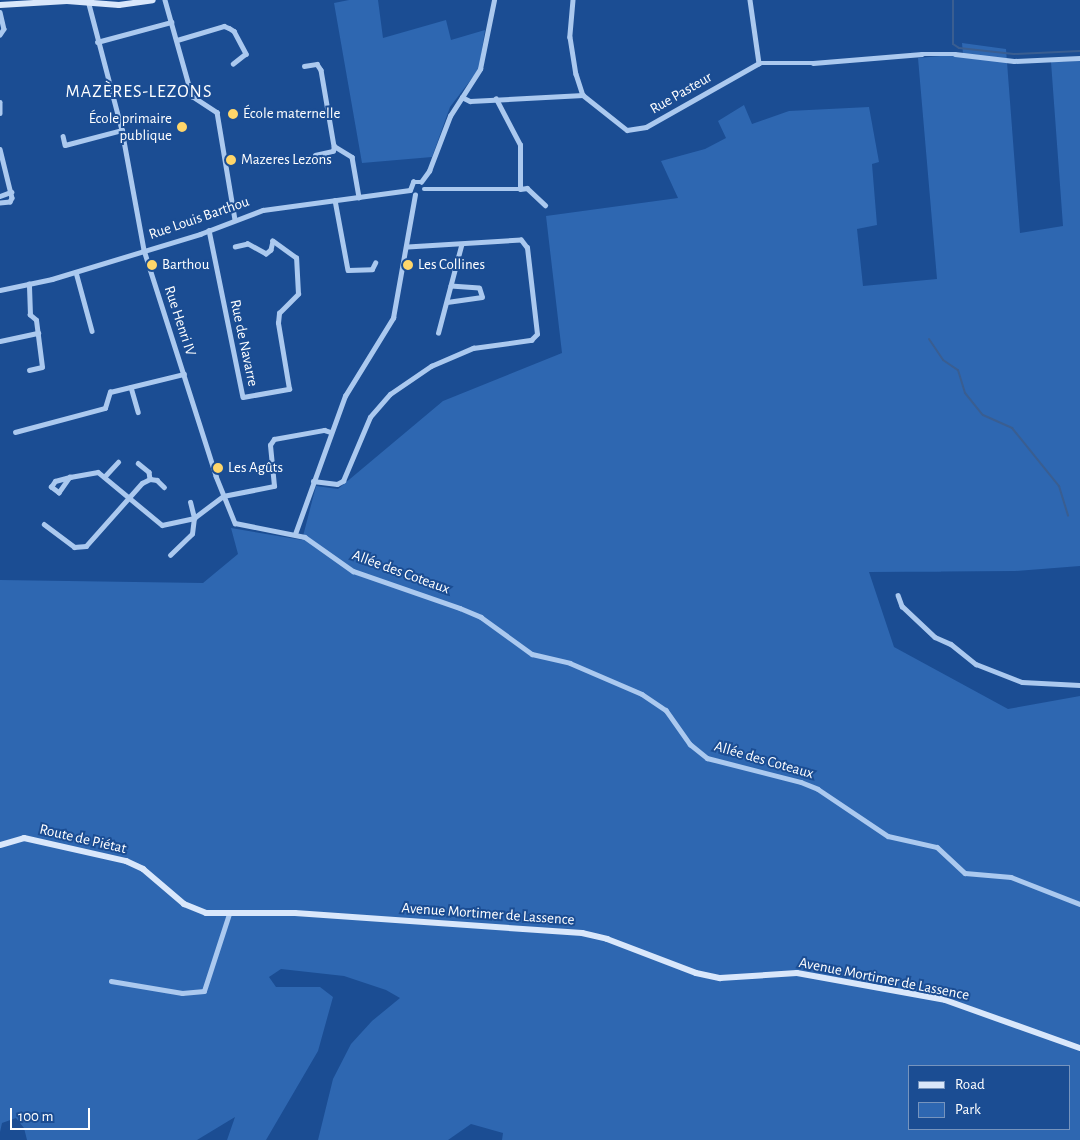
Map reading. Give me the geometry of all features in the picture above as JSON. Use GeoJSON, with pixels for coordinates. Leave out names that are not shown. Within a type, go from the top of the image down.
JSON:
{"type":"FeatureCollection","features":[{"type":"Feature","properties":{"kind":"street"},"geometry":{"type":"LineString","coordinates":[[0,5],[67,1],[119,5],[153,0]]}},
{"type":"Feature","properties":{"kind":"street"},"geometry":{"type":"LineString","coordinates":[[165,0],[192,96],[217,112],[235,220]]}},
{"type":"Feature","properties":{"kind":"street"},"geometry":{"type":"LineString","coordinates":[[421,182],[429,171],[450,116],[480,70],[494,0]]}},
{"type":"Feature","properties":{"kind":"street"},"geometry":{"type":"LineString","coordinates":[[462,97],[470,101],[583,95],[576,74],[570,37],[573,0]]}},
{"type":"Feature","properties":{"kind":"street"},"geometry":{"type":"LineString","coordinates":[[750,0],[759,63]]}},
{"type":"Feature","properties":{"kind":"street","name":"Rue Henri IV"},"geometry":{"type":"LineString","coordinates":[[89,4],[97,42],[122,130],[144,250],[223,496],[235,523],[295,534]]}},
{"type":"Feature","properties":{"kind":"street"},"geometry":{"type":"LineString","coordinates":[[0,12],[4,29],[0,35]]}},
{"type":"Feature","properties":{"kind":"street"},"geometry":{"type":"LineString","coordinates":[[97,42],[171,22]]}},
{"type":"Feature","properties":{"kind":"street"},"geometry":{"type":"LineString","coordinates":[[177,40],[224,26],[229,28],[234,31],[246,54],[233,64]]}},
{"type":"Feature","properties":{"kind":"street","name":"Rue Pasteur"},"geometry":{"type":"LineString","coordinates":[[583,95],[627,130],[646,127],[759,63],[813,63],[922,54],[954,54],[1014,62],[1080,58]]}},
{"type":"Feature","properties":{"kind":"street"},"geometry":{"type":"LineString","coordinates":[[304,66],[318,64],[321,70],[334,146],[333,151],[314,155]]}},
{"type":"Feature","properties":{"kind":"street"},"geometry":{"type":"LineString","coordinates":[[496,99],[520,145],[520,189]]}},
{"type":"Feature","properties":{"kind":"street"},"geometry":{"type":"LineString","coordinates":[[0,102],[0,113]]}},
{"type":"Feature","properties":{"kind":"street"},"geometry":{"type":"LineString","coordinates":[[63,136],[65,145],[122,130]]}},
{"type":"Feature","properties":{"kind":"street"},"geometry":{"type":"LineString","coordinates":[[334,146],[352,157],[359,197]]}},
{"type":"Feature","properties":{"kind":"street"},"geometry":{"type":"LineString","coordinates":[[0,148],[11,192],[11,201],[0,204]]}},
{"type":"Feature","properties":{"kind":"street"},"geometry":{"type":"LineString","coordinates":[[415,195],[410,190],[413,182],[421,182]]}},
{"type":"Feature","properties":{"kind":"street"},"geometry":{"type":"LineString","coordinates":[[421,182],[424,189]]}},
{"type":"Feature","properties":{"kind":"street"},"geometry":{"type":"LineString","coordinates":[[295,534],[330,432],[345,396],[393,318],[408,247],[415,195],[424,189],[527,188],[545,204]]}},
{"type":"Feature","properties":{"kind":"street","name":"Rue Louis Barthou"},"geometry":{"type":"LineString","coordinates":[[0,290],[76,272],[208,230],[263,210],[410,190]]}},
{"type":"Feature","properties":{"kind":"street"},"geometry":{"type":"LineString","coordinates":[[0,196],[11,192]]}},
{"type":"Feature","properties":{"kind":"street"},"geometry":{"type":"LineString","coordinates":[[335,200],[348,270],[372,269],[375,263]]}},
{"type":"Feature","properties":{"kind":"street","name":"Rue de Navarre"},"geometry":{"type":"LineString","coordinates":[[208,230],[243,398],[289,389],[278,323],[279,313],[298,294],[299,280],[296,258],[273,241],[271,250],[266,254],[248,244],[235,247]]}},
{"type":"Feature","properties":{"kind":"street"},"geometry":{"type":"LineString","coordinates":[[313,481],[343,481],[370,417],[390,394],[431,366],[472,348],[531,340],[537,334],[527,248],[521,240],[461,246],[408,247]]}},
{"type":"Feature","properties":{"kind":"street"},"geometry":{"type":"LineString","coordinates":[[438,333],[461,246]]}},
{"type":"Feature","properties":{"kind":"street"},"geometry":{"type":"LineString","coordinates":[[76,272],[92,331]]}},
{"type":"Feature","properties":{"kind":"street"},"geometry":{"type":"LineString","coordinates":[[29,284],[30,315],[36,320],[42,367],[29,370]]}},
{"type":"Feature","properties":{"kind":"street"},"geometry":{"type":"LineString","coordinates":[[446,302],[482,297],[479,288],[451,286]]}},
{"type":"Feature","properties":{"kind":"street"},"geometry":{"type":"LineString","coordinates":[[0,341],[38,333]]}},
{"type":"Feature","properties":{"kind":"street"},"geometry":{"type":"LineString","coordinates":[[15,432],[105,408],[110,392],[184,374]]}},
{"type":"Feature","properties":{"kind":"street"},"geometry":{"type":"LineString","coordinates":[[131,387],[138,412]]}},
{"type":"Feature","properties":{"kind":"street"},"geometry":{"type":"LineString","coordinates":[[70,477],[98,472],[105,476],[153,520],[162,525],[194,518],[223,496],[274,486],[270,444],[274,439],[324,430],[330,432]]}},
{"type":"Feature","properties":{"kind":"street"},"geometry":{"type":"LineString","coordinates":[[105,476],[118,462]]}},
{"type":"Feature","properties":{"kind":"street"},"geometry":{"type":"LineString","coordinates":[[138,463],[149,472],[150,479]]}},
{"type":"Feature","properties":{"kind":"street"},"geometry":{"type":"LineString","coordinates":[[150,479],[156,480],[164,487]]}},
{"type":"Feature","properties":{"kind":"street"},"geometry":{"type":"LineString","coordinates":[[44,524],[74,547],[86,546],[150,479]]}},
{"type":"Feature","properties":{"kind":"street"},"geometry":{"type":"LineString","coordinates":[[170,555],[192,534],[194,518],[190,502]]}},
{"type":"Feature","properties":{"kind":"street","name":"Allée des Coteaux"},"geometry":{"type":"LineString","coordinates":[[295,534],[305,537],[353,571],[481,617],[532,654],[570,663],[642,694],[666,710],[690,744],[707,758],[810,786],[888,836],[937,846],[965,873],[1011,877],[1080,904]]}},
{"type":"Feature","properties":{"kind":"street"},"geometry":{"type":"LineString","coordinates":[[898,595],[902,606],[935,637],[951,644],[976,664],[1022,682],[1080,685]]}},
{"type":"Feature","properties":{"kind":"street","name":"Route de Piétat"},"geometry":{"type":"LineString","coordinates":[[0,844],[24,838],[126,861],[143,869],[184,904],[206,913],[296,913]]}},
{"type":"Feature","properties":{"kind":"street","name":"Avenue Mortimer de Lassence"},"geometry":{"type":"LineString","coordinates":[[296,913],[594,935],[696,973],[720,978],[797,973],[945,1000],[1080,1048]]}},
{"type":"Feature","properties":{"kind":"street"},"geometry":{"type":"LineString","coordinates":[[111,981],[182,993],[204,991],[229,914]]}},
{"type":"Feature","properties":{"kind":"green space"},"geometry":{"type":"Polygon","coordinates":[[[349,0],[378,0],[383,38],[446,20],[451,40],[485,30],[479,69],[450,107],[432,157],[362,163],[334,3],[349,0]]]}},
{"type":"Feature","properties":{"kind":"green space"},"geometry":{"type":"Polygon","coordinates":[[[962,43],[1006,49],[1020,233],[1063,226],[1051,62],[1080,61],[1080,566],[1015,571],[869,572],[894,647],[1008,709],[1080,696],[1080,1140],[502,1140],[503,1133],[471,1124],[448,1140],[318,1140],[333,1079],[351,1044],[372,1021],[400,998],[386,990],[344,976],[281,969],[269,977],[276,987],[320,987],[333,997],[318,1051],[266,1140],[227,1140],[235,1117],[197,1140],[27,1140],[24,1128],[16,1118],[2,1123],[0,1132],[0,580],[203,583],[238,554],[231,528],[302,540],[316,486],[338,489],[443,401],[562,353],[546,216],[678,198],[661,161],[705,149],[726,138],[718,121],[744,105],[752,124],[789,111],[869,107],[879,162],[872,164],[877,225],[857,229],[863,286],[937,279],[918,58],[963,54],[962,43]]]}},
{"type":"Feature","properties":{"kind":"waterway"},"geometry":{"type":"LineString","coordinates":[[953,0],[953,44],[959,48],[1014,54],[1080,51]]}},
{"type":"Feature","properties":{"kind":"waterway"},"geometry":{"type":"LineString","coordinates":[[929,339],[943,360],[958,370],[965,393],[983,415],[1012,428],[1059,486],[1068,516]]}},
{"type":"Feature","properties":{"kind":"place","name":"École maternelle"},"geometry":{"type":"Point","coordinates":[233,114]}},
{"type":"Feature","properties":{"kind":"place","name":"École primaire publique"},"geometry":{"type":"Point","coordinates":[182,127]}},
{"type":"Feature","properties":{"kind":"place","name":"Mazeres Lezons"},"geometry":{"type":"Point","coordinates":[231,160]}},
{"type":"Feature","properties":{"kind":"place","name":"Barthou"},"geometry":{"type":"Point","coordinates":[152,265]}},
{"type":"Feature","properties":{"kind":"place","name":"Les Collines"},"geometry":{"type":"Point","coordinates":[408,265]}},
{"type":"Feature","properties":{"kind":"place","name":"Les Agûts"},"geometry":{"type":"Point","coordinates":[218,468]}},
{"type":"Feature","properties":{"kind":"district","name":"MAZÈRES-LEZONS"},"geometry":{"type":"Point","coordinates":[139,92]}}]}
